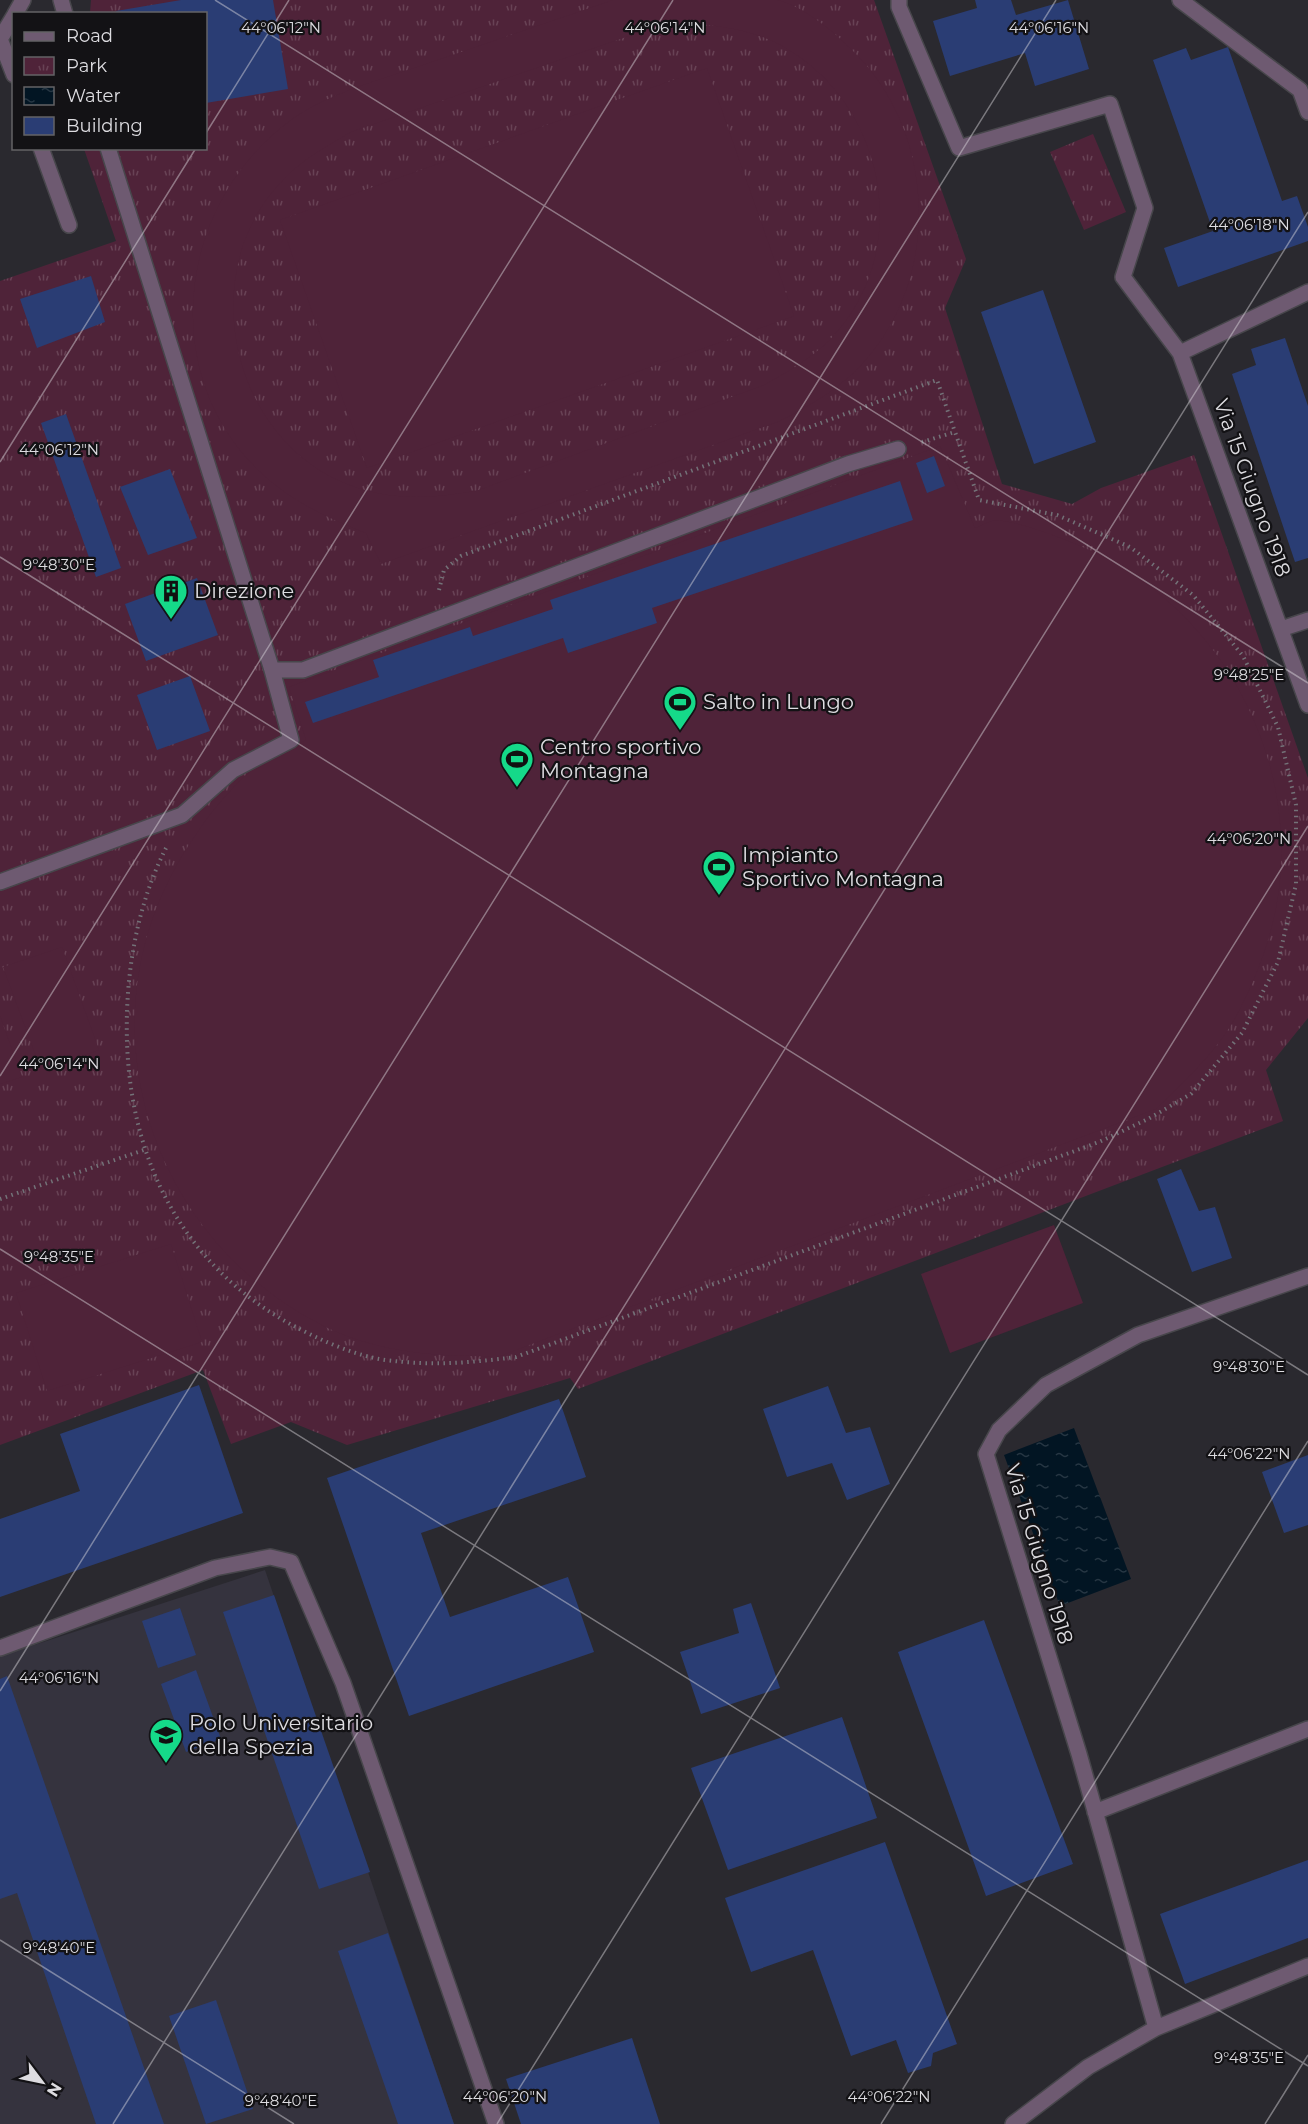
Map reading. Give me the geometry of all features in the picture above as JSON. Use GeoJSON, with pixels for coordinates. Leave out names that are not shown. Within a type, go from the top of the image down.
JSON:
{"type":"FeatureCollection","features":[{"type":"Feature","properties":{"kind":"street","name":"Via 15 Giugno 1918"},"geometry":{"type":"LineString","coordinates":[[899,0],[899,7],[959,148],[1110,104],[1145,208],[1124,277],[1180,353],[1308,705]]}},
{"type":"Feature","properties":{"kind":"street"},"geometry":{"type":"LineString","coordinates":[[1180,0],[1300,90],[1308,112]]}},
{"type":"Feature","properties":{"kind":"street"},"geometry":{"type":"LineString","coordinates":[[12,18],[0,39],[12,70]]}},
{"type":"Feature","properties":{"kind":"street"},"geometry":{"type":"LineString","coordinates":[[42,150],[69,225]]}},
{"type":"Feature","properties":{"kind":"street"},"geometry":{"type":"LineString","coordinates":[[0,882],[182,815],[233,770],[291,740],[272,670],[109,150]]}},
{"type":"Feature","properties":{"kind":"street"},"geometry":{"type":"LineString","coordinates":[[1180,353],[1308,292]]}},
{"type":"Feature","properties":{"kind":"street"},"geometry":{"type":"LineString","coordinates":[[272,670],[303,670],[848,464],[898,449]]}},
{"type":"Feature","properties":{"kind":"street"},"geometry":{"type":"LineString","coordinates":[[1281,629],[1308,620]]}},
{"type":"Feature","properties":{"kind":"street","name":"Via 15 Giugno 1918"},"geometry":{"type":"LineString","coordinates":[[1156,2028],[1095,1812],[986,1454],[999,1430],[1046,1385],[1138,1335],[1308,1276]]}},
{"type":"Feature","properties":{"kind":"street"},"geometry":{"type":"LineString","coordinates":[[0,1648],[215,1568],[270,1557],[291,1562],[343,1683],[496,2124]]}},
{"type":"Feature","properties":{"kind":"street"},"geometry":{"type":"LineString","coordinates":[[1095,1812],[1308,1730]]}},
{"type":"Feature","properties":{"kind":"street"},"geometry":{"type":"LineString","coordinates":[[1013,2124],[1088,2067],[1156,2028],[1308,1966]]}},
{"type":"Feature","properties":{"kind":"path"},"geometry":{"type":"LineString","coordinates":[[182,815],[163,854],[148,894],[136,936],[130,979],[128,1065],[134,1107],[144,1150],[170,1211],[210,1264],[261,1308],[319,1340],[383,1359],[450,1365],[516,1357],[1099,1142],[1148,1119],[1191,1094],[1242,1033],[1278,962],[1296,884],[1296,805],[1278,727],[1243,656],[1193,595],[1130,547],[1057,515],[980,500],[937,380],[461,556],[444,570],[431,622]]}},
{"type":"Feature","properties":{"kind":"path"},"geometry":{"type":"LineString","coordinates":[[929,440],[955,432]]}},
{"type":"Feature","properties":{"kind":"path"},"geometry":{"type":"LineString","coordinates":[[0,1199],[144,1150]]}},
{"type":"Feature","properties":{"kind":"shaded area","name":"Polo Universitario della Spezia"},"geometry":{"type":"Polygon","coordinates":[[[265,1570],[454,2124],[0,2124],[0,1656],[265,1570]]]}},
{"type":"Feature","properties":{"kind":"green space"},"geometry":{"type":"Polygon","coordinates":[[[91,0],[874,0],[966,259],[945,308],[1002,484],[1072,504],[1101,488],[1194,455],[1308,778],[1308,1018],[1266,1070],[1283,1121],[578,1389],[570,1378],[347,1445],[291,1422],[231,1444],[203,1370],[0,1445],[0,281],[116,241],[84,150],[207,150],[207,12],[90,12],[91,0]]]}},
{"type":"Feature","properties":{"kind":"green space"},"geometry":{"type":"Polygon","coordinates":[[[613,0],[777,0],[799,8],[810,15],[832,31],[859,57],[886,92],[905,132],[916,175],[919,219],[914,263],[900,305],[879,343],[849,377],[816,401],[780,421],[381,564],[366,533],[323,514],[282,490],[258,470],[226,430],[204,385],[194,337],[194,288],[204,240],[224,195],[253,154],[291,120],[321,102],[354,88],[613,0]],[[689,23],[655,27],[351,132],[316,153],[284,179],[256,217],[239,260],[233,306],[238,352],[254,395],[279,434],[313,465],[355,487],[385,495],[415,497],[476,491],[764,385],[821,348],[851,314],[870,275],[879,234],[878,192],[869,150],[851,111],[824,77],[789,50],[753,34],[689,23]]]}},
{"type":"Feature","properties":{"kind":"green space"},"geometry":{"type":"Polygon","coordinates":[[[707,68],[794,316],[367,468],[280,220],[707,68]]]}},
{"type":"Feature","properties":{"kind":"green space"},"geometry":{"type":"Polygon","coordinates":[[[1093,134],[1126,212],[1084,230],[1050,152],[1093,134]]]}},
{"type":"Feature","properties":{"kind":"green space","name":"Impianto Sportivo Montagna"},"geometry":{"type":"Polygon","coordinates":[[[940,446],[975,528],[992,521],[1025,526],[1087,549],[1133,574],[1174,607],[1209,645],[1238,688],[1260,734],[1274,784],[1281,836],[1277,904],[1265,950],[1253,980],[1232,1024],[1213,1050],[1156,1109],[500,1356],[430,1354],[361,1341],[318,1323],[262,1287],[216,1241],[179,1189],[153,1132],[138,1070],[135,1007],[145,943],[169,880],[199,829],[225,796],[254,768],[273,755],[306,740],[289,687],[940,446]]]}},
{"type":"Feature","properties":{"kind":"green space"},"geometry":{"type":"Polygon","coordinates":[[[62,947],[99,1050],[41,1070],[3,967],[62,947]]]}},
{"type":"Feature","properties":{"kind":"green space"},"geometry":{"type":"Polygon","coordinates":[[[0,1016],[22,1077],[0,1084],[0,1016]]]}},
{"type":"Feature","properties":{"kind":"green space"},"geometry":{"type":"Polygon","coordinates":[[[1054,1225],[1083,1303],[950,1353],[921,1274],[1054,1225]]]}},
{"type":"Feature","properties":{"kind":"green space"},"geometry":{"type":"Polygon","coordinates":[[[171,1244],[202,1342],[47,1391],[16,1293],[171,1244]]]}},
{"type":"Feature","properties":{"kind":"water"},"geometry":{"type":"Polygon","coordinates":[[[1074,1428],[1131,1579],[1060,1606],[1004,1455],[1074,1428]]]}},
{"type":"Feature","properties":{"kind":"building"},"geometry":{"type":"Polygon","coordinates":[[[181,0],[273,0],[288,89],[207,103],[207,12],[116,11],[181,0]]]}},
{"type":"Feature","properties":{"kind":"building"},"geometry":{"type":"Polygon","coordinates":[[[975,0],[1011,0],[1016,15],[1068,0],[1089,69],[1035,86],[1025,53],[950,76],[933,21],[977,8],[975,0]]]}},
{"type":"Feature","properties":{"kind":"building"},"geometry":{"type":"Polygon","coordinates":[[[1228,47],[1282,201],[1297,196],[1308,227],[1308,241],[1178,287],[1164,248],[1213,231],[1153,60],[1186,48],[1191,60],[1228,47]]]}},
{"type":"Feature","properties":{"kind":"building"},"geometry":{"type":"Polygon","coordinates":[[[91,276],[105,322],[37,348],[20,299],[91,276]]]}},
{"type":"Feature","properties":{"kind":"building"},"geometry":{"type":"Polygon","coordinates":[[[1043,290],[1096,442],[1034,464],[981,312],[1043,290]]]}},
{"type":"Feature","properties":{"kind":"building"},"geometry":{"type":"Polygon","coordinates":[[[1285,338],[1308,406],[1308,558],[1295,562],[1232,374],[1256,365],[1251,349],[1285,338]]]}},
{"type":"Feature","properties":{"kind":"building"},"geometry":{"type":"Polygon","coordinates":[[[66,414],[121,568],[96,577],[41,423],[66,414]]]}},
{"type":"Feature","properties":{"kind":"building"},"geometry":{"type":"Polygon","coordinates":[[[934,456],[945,486],[927,493],[916,463],[934,456]]]}},
{"type":"Feature","properties":{"kind":"building"},"geometry":{"type":"Polygon","coordinates":[[[170,469],[197,538],[148,555],[120,487],[170,469]]]}},
{"type":"Feature","properties":{"kind":"building"},"geometry":{"type":"Polygon","coordinates":[[[900,481],[913,520],[652,608],[657,623],[568,653],[563,638],[313,723],[305,702],[379,677],[373,660],[470,627],[473,636],[553,609],[550,600],[900,481]]]}},
{"type":"Feature","properties":{"kind":"building","name":"Direzione"},"geometry":{"type":"Polygon","coordinates":[[[197,578],[218,635],[146,661],[125,604],[197,578]]]}},
{"type":"Feature","properties":{"kind":"building"},"geometry":{"type":"Polygon","coordinates":[[[190,676],[210,731],[157,750],[137,695],[190,676]]]}},
{"type":"Feature","properties":{"kind":"building"},"geometry":{"type":"Polygon","coordinates":[[[1181,1169],[1199,1211],[1215,1207],[1232,1258],[1192,1272],[1157,1179],[1181,1169]]]}},
{"type":"Feature","properties":{"kind":"building"},"geometry":{"type":"Polygon","coordinates":[[[199,1385],[243,1513],[0,1597],[0,1519],[80,1491],[60,1434],[199,1385]]]}},
{"type":"Feature","properties":{"kind":"building"},"geometry":{"type":"Polygon","coordinates":[[[828,1386],[846,1433],[870,1427],[890,1484],[847,1500],[832,1463],[787,1477],[763,1409],[828,1386]]]}},
{"type":"Feature","properties":{"kind":"building"},"geometry":{"type":"Polygon","coordinates":[[[559,1399],[586,1477],[421,1533],[450,1617],[568,1577],[594,1652],[409,1716],[327,1478],[559,1399]]]}},
{"type":"Feature","properties":{"kind":"building"},"geometry":{"type":"Polygon","coordinates":[[[1308,1455],[1308,1525],[1284,1533],[1262,1472],[1308,1455]]]}},
{"type":"Feature","properties":{"kind":"building"},"geometry":{"type":"Polygon","coordinates":[[[274,1595],[370,1872],[319,1889],[223,1612],[274,1595]]]}},
{"type":"Feature","properties":{"kind":"building"},"geometry":{"type":"Polygon","coordinates":[[[751,1603],[780,1688],[701,1714],[680,1652],[739,1633],[733,1609],[751,1603]]]}},
{"type":"Feature","properties":{"kind":"building"},"geometry":{"type":"Polygon","coordinates":[[[180,1608],[196,1655],[158,1668],[142,1621],[180,1608]]]}},
{"type":"Feature","properties":{"kind":"building"},"geometry":{"type":"Polygon","coordinates":[[[984,1620],[1073,1864],[986,1896],[898,1652],[984,1620]]]}},
{"type":"Feature","properties":{"kind":"building"},"geometry":{"type":"Polygon","coordinates":[[[196,1670],[221,1739],[186,1752],[161,1684],[196,1670]]]}},
{"type":"Feature","properties":{"kind":"building"},"geometry":{"type":"Polygon","coordinates":[[[7,1676],[164,2124],[96,2124],[17,1893],[0,1899],[0,1679],[7,1676]]]}},
{"type":"Feature","properties":{"kind":"building"},"geometry":{"type":"Polygon","coordinates":[[[842,1717],[877,1818],[728,1870],[691,1768],[842,1717]]]}},
{"type":"Feature","properties":{"kind":"building"},"geometry":{"type":"Polygon","coordinates":[[[885,1842],[957,2044],[933,2053],[931,2066],[908,2073],[896,2040],[851,2056],[813,1950],[751,1972],[725,1898],[885,1842]]]}},
{"type":"Feature","properties":{"kind":"building"},"geometry":{"type":"Polygon","coordinates":[[[1308,1860],[1308,1938],[1185,1984],[1160,1914],[1308,1860]]]}},
{"type":"Feature","properties":{"kind":"building"},"geometry":{"type":"Polygon","coordinates":[[[388,1933],[454,2124],[398,2124],[338,1951],[388,1933]]]}},
{"type":"Feature","properties":{"kind":"building"},"geometry":{"type":"Polygon","coordinates":[[[216,2000],[253,2109],[206,2124],[169,2016],[216,2000]]]}},
{"type":"Feature","properties":{"kind":"building"},"geometry":{"type":"Polygon","coordinates":[[[632,2038],[660,2124],[521,2124],[506,2079],[632,2038]]]}},
{"type":"Feature","properties":{"kind":"place","name":"Direzione"},"geometry":{"type":"Point","coordinates":[171,620]}},
{"type":"Feature","properties":{"kind":"place","name":"Salto in Lungo"},"geometry":{"type":"Point","coordinates":[680,731]}},
{"type":"Feature","properties":{"kind":"place","name":"Centro sportivo Montagna"},"geometry":{"type":"Point","coordinates":[517,788]}},
{"type":"Feature","properties":{"kind":"place","name":"Impianto Sportivo Montagna"},"geometry":{"type":"Point","coordinates":[719,896]}},
{"type":"Feature","properties":{"kind":"place","name":"Polo Universitario della Spezia"},"geometry":{"type":"Point","coordinates":[166,1764]}}]}
